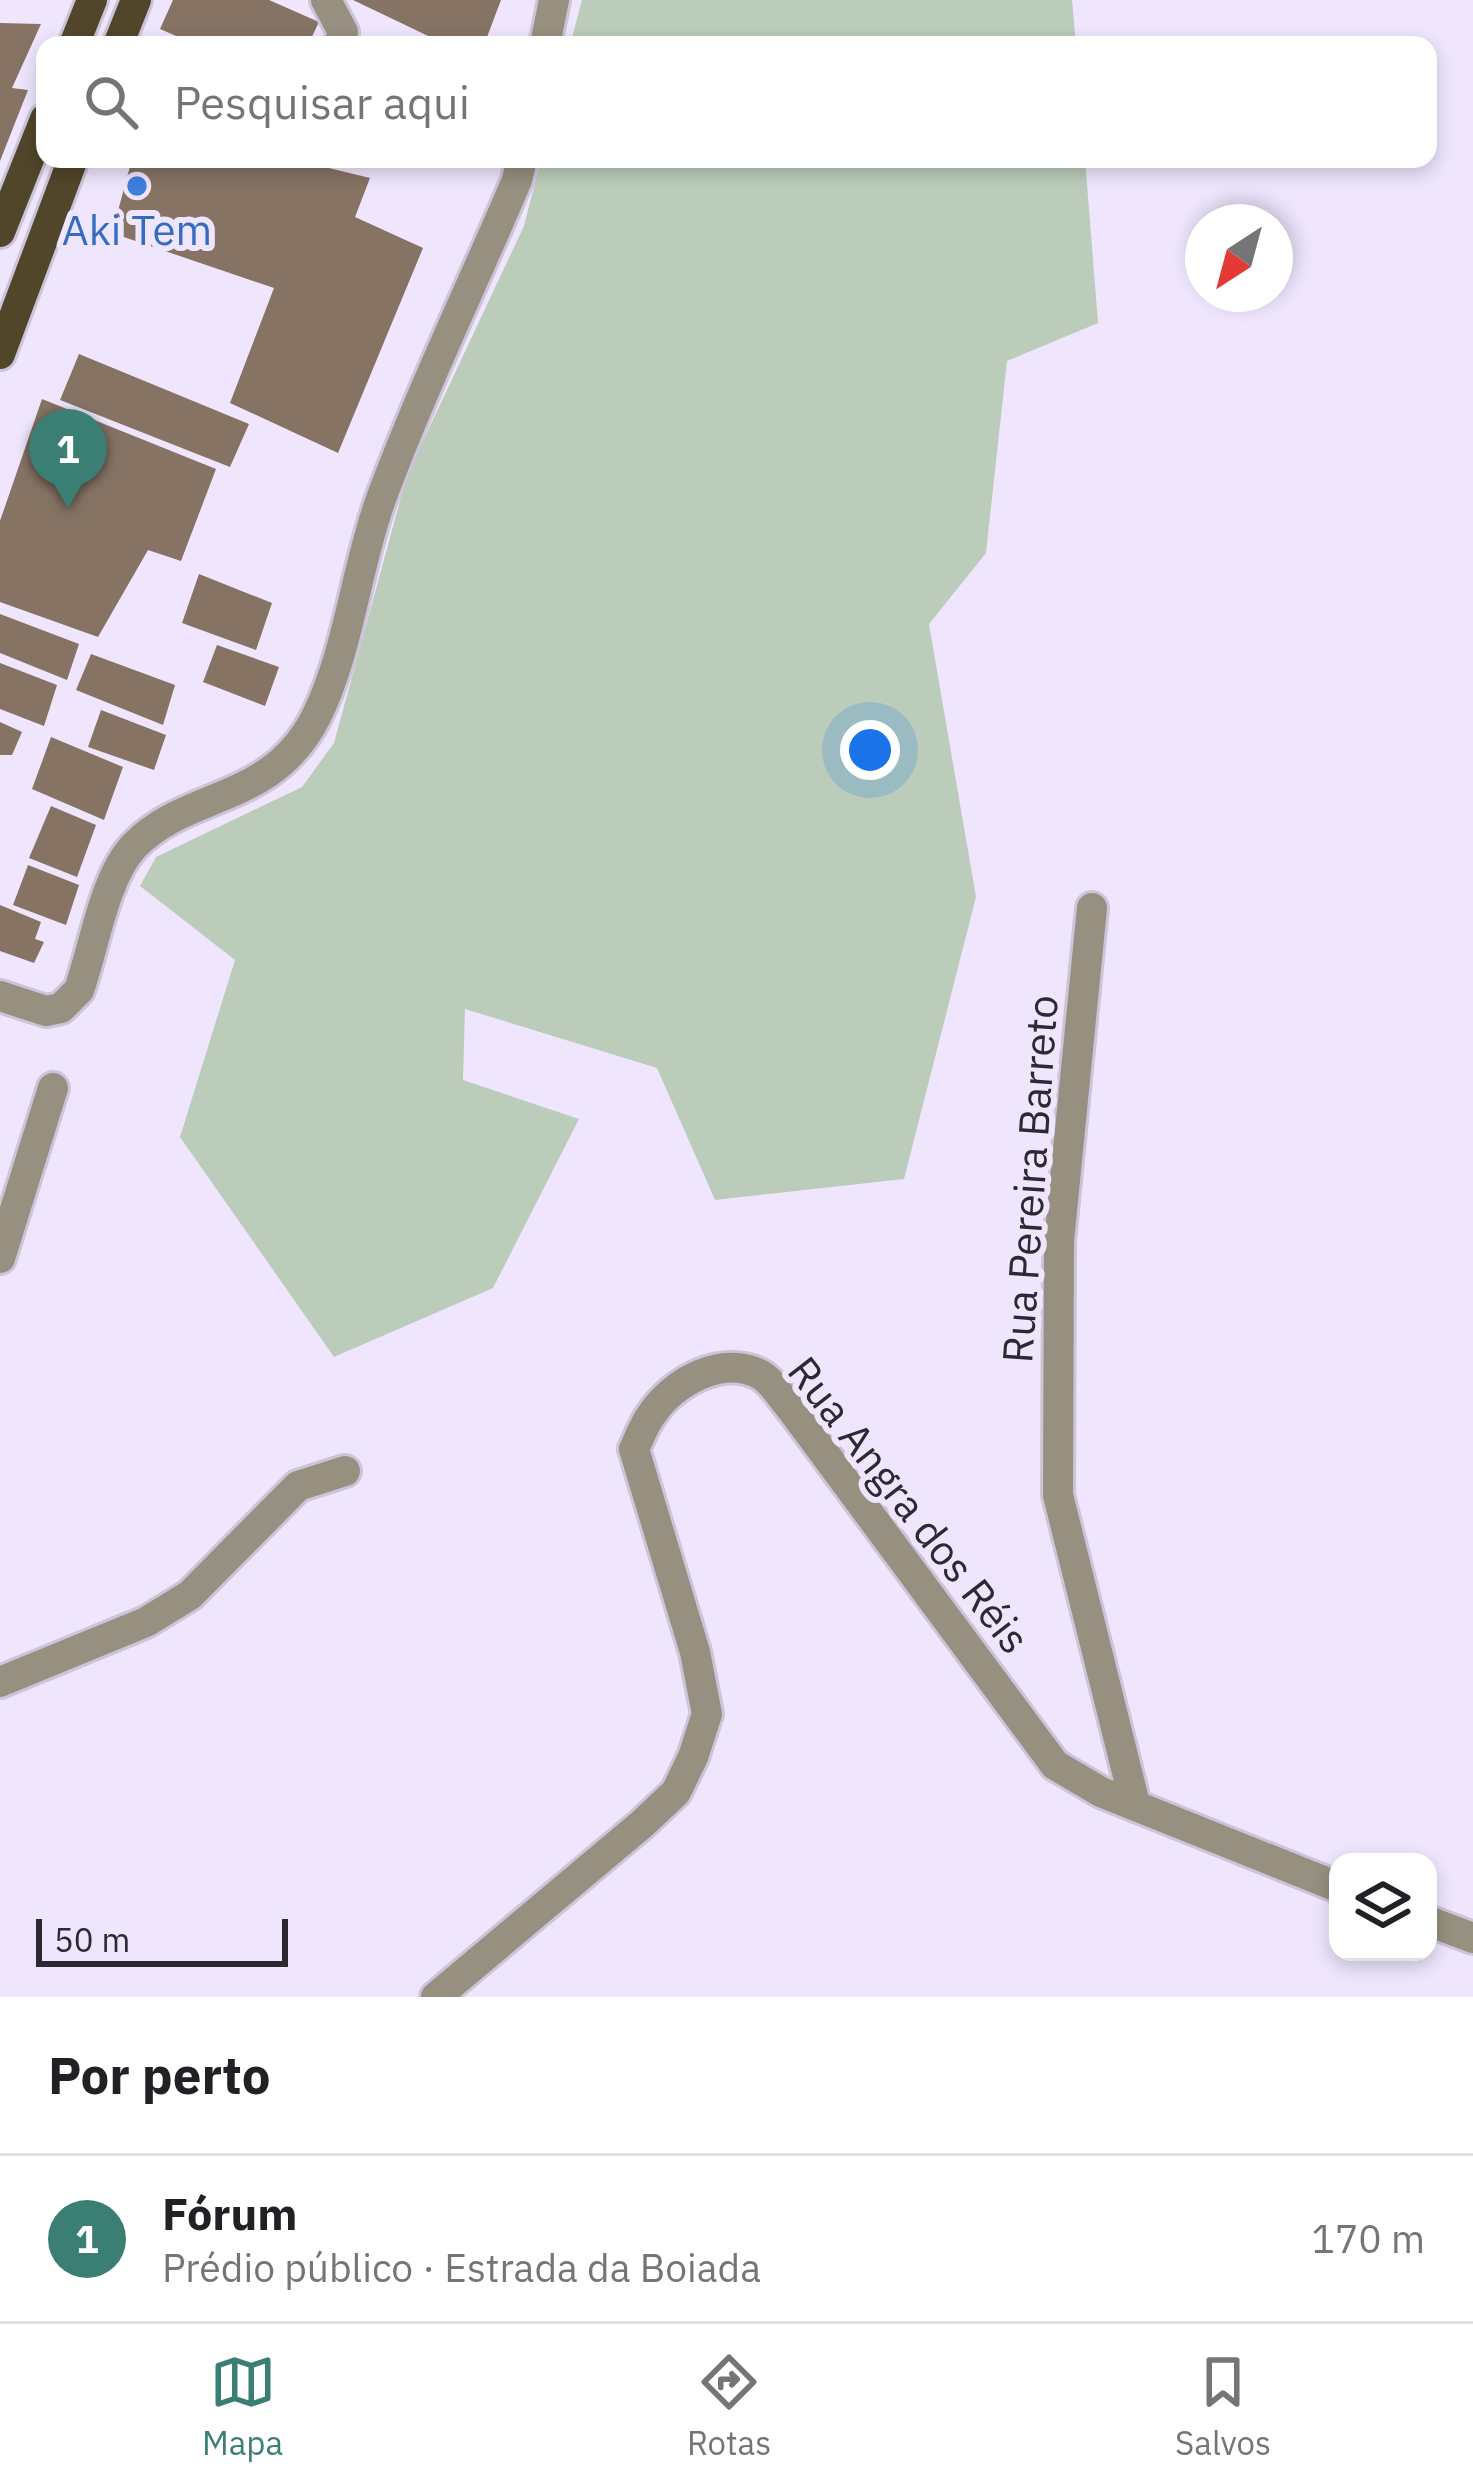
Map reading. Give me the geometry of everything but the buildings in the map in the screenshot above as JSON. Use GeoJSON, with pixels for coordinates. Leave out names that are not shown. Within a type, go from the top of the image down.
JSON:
{"type":"FeatureCollection","features":[{"type":"Feature","properties":{"kind":"main road"},"geometry":{"type":"LineString","coordinates":[[78,36],[92,0]]}},
{"type":"Feature","properties":{"kind":"main road"},"geometry":{"type":"LineString","coordinates":[[122,36],[136,0]]}},
{"type":"Feature","properties":{"kind":"main road"},"geometry":{"type":"LineString","coordinates":[[0,232],[36,142]]}},
{"type":"Feature","properties":{"kind":"main road"},"geometry":{"type":"LineString","coordinates":[[0,354],[70,168]]}},
{"type":"Feature","properties":{"kind":"street"},"geometry":{"type":"LineString","coordinates":[[326,0],[332,4],[342,36]]}},
{"type":"Feature","properties":{"kind":"street"},"geometry":{"type":"LineString","coordinates":[[547,36],[554,0]]}},
{"type":"Feature","properties":{"kind":"street"},"geometry":{"type":"LineString","coordinates":[[0,996],[46,1011],[70,1001],[79,990],[115,878],[132,848],[157,827],[243,790],[284,760],[315,718],[380,500],[520,168]]}},
{"type":"Feature","properties":{"kind":"street","name":"Rua Pereira Barreto"},"geometry":{"type":"LineString","coordinates":[[1091,908],[1059,1240],[1058,1495],[1135,1804]]}},
{"type":"Feature","properties":{"kind":"street"},"geometry":{"type":"LineString","coordinates":[[0,1258],[52,1088]]}},
{"type":"Feature","properties":{"kind":"street","name":"Rua Angra dos Réis"},"geometry":{"type":"LineString","coordinates":[[436,1997],[659,1808],[676,1792],[693,1757],[707,1714],[700,1672],[634,1449],[651,1414],[668,1395],[704,1373],[730,1366],[763,1376],[1055,1765],[1101,1792],[1135,1804]]}},
{"type":"Feature","properties":{"kind":"street"},"geometry":{"type":"LineString","coordinates":[[0,1682],[146,1622],[190,1595],[298,1486],[345,1471]]}},
{"type":"Feature","properties":{"kind":"street"},"geometry":{"type":"LineString","coordinates":[[1135,1804],[1329,1882]]}},
{"type":"Feature","properties":{"kind":"street"},"geometry":{"type":"LineString","coordinates":[[1437,1924],[1473,1938]]}},
{"type":"Feature","properties":{"kind":"green space"},"geometry":{"type":"Polygon","coordinates":[[[582,0],[1072,0],[1075,36],[572,36],[582,0]]]}},
{"type":"Feature","properties":{"kind":"green space"},"geometry":{"type":"Polygon","coordinates":[[[539,168],[1086,168],[1098,323],[1007,361],[986,553],[929,624],[976,897],[904,1179],[715,1200],[657,1068],[465,1009],[463,1080],[579,1119],[493,1288],[334,1357],[180,1137],[235,960],[140,886],[156,857],[302,787],[334,743],[407,475],[524,226],[539,168]]]}},
{"type":"Feature","properties":{"kind":"place","name":"Aki Tem"},"geometry":{"type":"Point","coordinates":[137,186]}},
{"type":"Feature","properties":{"kind":"place","name":"Fórum"},"geometry":{"type":"Point","coordinates":[68,508]}}]}
